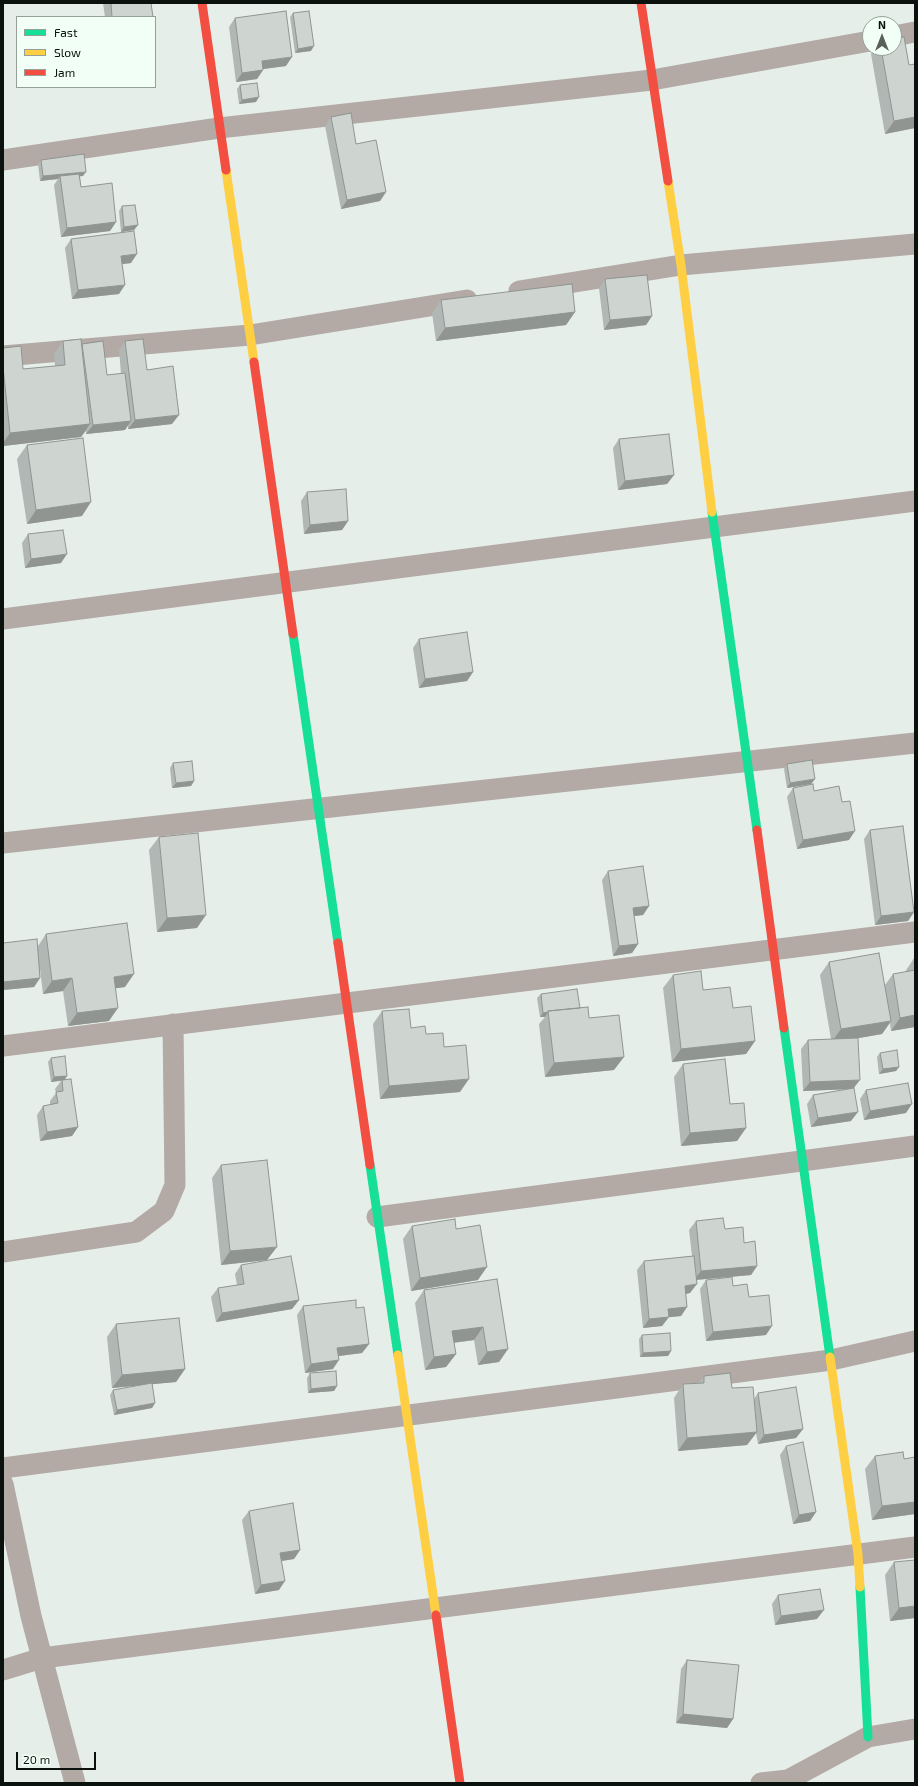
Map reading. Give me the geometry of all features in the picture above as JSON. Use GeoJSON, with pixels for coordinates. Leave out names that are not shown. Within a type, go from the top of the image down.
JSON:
{"type":"FeatureCollection","features":[{"type":"Feature","properties":{"kind":"street"},"geometry":{"type":"LineString","coordinates":[[202,3],[405,1416],[460,1783]]}},
{"type":"Feature","properties":{"kind":"street"},"geometry":{"type":"LineString","coordinates":[[641,3],[681,265],[714,527],[858,1554],[868,1737]]}},
{"type":"Feature","properties":{"kind":"street"},"geometry":{"type":"LineString","coordinates":[[902,34],[915,32]]}},
{"type":"Feature","properties":{"kind":"street"},"geometry":{"type":"LineString","coordinates":[[3,160],[219,128],[652,80],[862,42]]}},
{"type":"Feature","properties":{"kind":"street"},"geometry":{"type":"LineString","coordinates":[[3,356],[250,335],[681,265],[915,244]]}},
{"type":"Feature","properties":{"kind":"street"},"geometry":{"type":"LineString","coordinates":[[3,619],[915,501]]}},
{"type":"Feature","properties":{"kind":"street"},"geometry":{"type":"LineString","coordinates":[[3,843],[915,743]]}},
{"type":"Feature","properties":{"kind":"street"},"geometry":{"type":"LineString","coordinates":[[3,1046],[915,932]]}},
{"type":"Feature","properties":{"kind":"street"},"geometry":{"type":"LineString","coordinates":[[3,1252],[136,1232],[164,1212],[175,1185],[173,1024]]}},
{"type":"Feature","properties":{"kind":"street"},"geometry":{"type":"LineString","coordinates":[[377,1217],[915,1146]]}},
{"type":"Feature","properties":{"kind":"street"},"geometry":{"type":"LineString","coordinates":[[3,1468],[831,1360],[915,1341]]}},
{"type":"Feature","properties":{"kind":"street"},"geometry":{"type":"LineString","coordinates":[[3,1484],[42,1658],[75,1783]]}},
{"type":"Feature","properties":{"kind":"street"},"geometry":{"type":"LineString","coordinates":[[3,1670],[42,1658],[915,1547]]}},
{"type":"Feature","properties":{"kind":"street"},"geometry":{"type":"LineString","coordinates":[[789,1782],[868,1737],[915,1729]]}},
{"type":"Feature","properties":{"kind":"street"},"geometry":{"type":"LineString","coordinates":[[761,1783],[811,1783]]}},
{"type":"Feature","properties":{"kind":"building"},"geometry":{"type":"Polygon","coordinates":[[[111,3],[151,3],[153,16],[112,16],[111,3]]]}},
{"type":"Feature","properties":{"kind":"building"},"geometry":{"type":"Polygon","coordinates":[[[286,11],[292,57],[262,61],[263,70],[242,73],[235,18],[286,11]]]}},
{"type":"Feature","properties":{"kind":"building"},"geometry":{"type":"Polygon","coordinates":[[[309,11],[314,46],[298,49],[293,13],[309,11]]]}},
{"type":"Feature","properties":{"kind":"building"},"geometry":{"type":"Polygon","coordinates":[[[902,37],[904,37],[909,65],[915,64],[915,117],[894,121],[882,56],[902,56],[902,37]]]}},
{"type":"Feature","properties":{"kind":"building"},"geometry":{"type":"Polygon","coordinates":[[[257,83],[259,97],[242,100],[240,85],[257,83]]]}},
{"type":"Feature","properties":{"kind":"building"},"geometry":{"type":"Polygon","coordinates":[[[351,113],[356,144],[376,140],[386,192],[347,200],[331,117],[351,113]]]}},
{"type":"Feature","properties":{"kind":"building"},"geometry":{"type":"Polygon","coordinates":[[[84,154],[86,172],[43,176],[41,160],[84,154]]]}},
{"type":"Feature","properties":{"kind":"building"},"geometry":{"type":"Polygon","coordinates":[[[79,174],[81,187],[112,183],[116,222],[67,228],[60,176],[79,174]]]}},
{"type":"Feature","properties":{"kind":"building"},"geometry":{"type":"Polygon","coordinates":[[[135,205],[138,225],[124,227],[122,206],[135,205]]]}},
{"type":"Feature","properties":{"kind":"building"},"geometry":{"type":"Polygon","coordinates":[[[134,231],[137,254],[121,256],[125,285],[78,290],[71,239],[134,231]]]}},
{"type":"Feature","properties":{"kind":"building"},"geometry":{"type":"Polygon","coordinates":[[[647,275],[652,316],[610,320],[605,279],[647,275]]]}},
{"type":"Feature","properties":{"kind":"building"},"geometry":{"type":"Polygon","coordinates":[[[572,284],[575,312],[445,328],[441,300],[572,284]]]}},
{"type":"Feature","properties":{"kind":"building"},"geometry":{"type":"Polygon","coordinates":[[[81,339],[90,424],[10,433],[3,367],[3,348],[21,346],[23,369],[65,365],[63,341],[81,339]]]}},
{"type":"Feature","properties":{"kind":"building"},"geometry":{"type":"Polygon","coordinates":[[[143,339],[147,370],[173,366],[179,415],[135,420],[125,341],[143,339]]]}},
{"type":"Feature","properties":{"kind":"building"},"geometry":{"type":"Polygon","coordinates":[[[103,341],[107,375],[125,373],[131,421],[93,425],[82,344],[103,341]]]}},
{"type":"Feature","properties":{"kind":"building"},"geometry":{"type":"Polygon","coordinates":[[[669,434],[674,475],[625,481],[619,439],[669,434]]]}},
{"type":"Feature","properties":{"kind":"building"},"geometry":{"type":"Polygon","coordinates":[[[83,438],[91,502],[36,510],[27,445],[83,438]]]}},
{"type":"Feature","properties":{"kind":"building"},"geometry":{"type":"Polygon","coordinates":[[[346,489],[348,521],[310,525],[307,492],[346,489]]]}},
{"type":"Feature","properties":{"kind":"building"},"geometry":{"type":"Polygon","coordinates":[[[63,530],[67,554],[31,559],[28,534],[63,530]]]}},
{"type":"Feature","properties":{"kind":"building"},"geometry":{"type":"Polygon","coordinates":[[[467,632],[473,672],[425,679],[419,639],[467,632]]]}},
{"type":"Feature","properties":{"kind":"building"},"geometry":{"type":"Polygon","coordinates":[[[812,760],[815,779],[790,783],[787,764],[812,760]]]}},
{"type":"Feature","properties":{"kind":"building"},"geometry":{"type":"Polygon","coordinates":[[[192,761],[194,781],[176,783],[173,763],[192,761]]]}},
{"type":"Feature","properties":{"kind":"building"},"geometry":{"type":"Polygon","coordinates":[[[813,784],[814,791],[839,786],[842,802],[850,801],[855,831],[803,840],[793,788],[813,784]]]}},
{"type":"Feature","properties":{"kind":"building"},"geometry":{"type":"Polygon","coordinates":[[[903,826],[914,912],[881,916],[870,830],[903,826]]]}},
{"type":"Feature","properties":{"kind":"building"},"geometry":{"type":"Polygon","coordinates":[[[198,833],[206,915],[167,918],[159,837],[198,833]]]}},
{"type":"Feature","properties":{"kind":"building"},"geometry":{"type":"Polygon","coordinates":[[[643,866],[649,906],[633,908],[638,944],[619,946],[608,871],[643,866]]]}},
{"type":"Feature","properties":{"kind":"building"},"geometry":{"type":"Polygon","coordinates":[[[127,923],[134,974],[114,977],[118,1008],[77,1013],[72,978],[52,981],[46,934],[127,923]]]}},
{"type":"Feature","properties":{"kind":"building"},"geometry":{"type":"Polygon","coordinates":[[[37,939],[40,978],[3,982],[3,943],[37,939]]]}},
{"type":"Feature","properties":{"kind":"building"},"geometry":{"type":"Polygon","coordinates":[[[879,953],[891,1021],[841,1029],[829,962],[879,953]]]}},
{"type":"Feature","properties":{"kind":"building"},"geometry":{"type":"Polygon","coordinates":[[[915,970],[915,1015],[900,1018],[893,974],[915,970]]]}},
{"type":"Feature","properties":{"kind":"building"},"geometry":{"type":"Polygon","coordinates":[[[701,971],[703,990],[730,987],[733,1008],[751,1006],[755,1041],[681,1049],[673,975],[701,971]]]}},
{"type":"Feature","properties":{"kind":"building"},"geometry":{"type":"Polygon","coordinates":[[[577,989],[580,1008],[548,1011],[543,1013],[541,994],[577,989]]]}},
{"type":"Feature","properties":{"kind":"building"},"geometry":{"type":"Polygon","coordinates":[[[588,1007],[589,1018],[619,1015],[624,1057],[554,1063],[548,1011],[588,1007]]]}},
{"type":"Feature","properties":{"kind":"building"},"geometry":{"type":"Polygon","coordinates":[[[409,1009],[411,1028],[425,1026],[426,1034],[443,1033],[444,1047],[466,1045],[469,1079],[389,1086],[382,1011],[409,1009]]]}},
{"type":"Feature","properties":{"kind":"building"},"geometry":{"type":"Polygon","coordinates":[[[858,1038],[860,1080],[810,1082],[808,1040],[858,1038]]]}},
{"type":"Feature","properties":{"kind":"building"},"geometry":{"type":"Polygon","coordinates":[[[897,1050],[899,1067],[883,1069],[880,1053],[897,1050]]]}},
{"type":"Feature","properties":{"kind":"building"},"geometry":{"type":"Polygon","coordinates":[[[65,1056],[67,1076],[54,1077],[51,1058],[65,1056]]]}},
{"type":"Feature","properties":{"kind":"building"},"geometry":{"type":"Polygon","coordinates":[[[725,1059],[730,1104],[744,1103],[746,1128],[690,1133],[683,1064],[725,1059]]]}},
{"type":"Feature","properties":{"kind":"building"},"geometry":{"type":"Polygon","coordinates":[[[71,1079],[78,1127],[47,1132],[43,1106],[58,1103],[56,1092],[63,1091],[62,1080],[71,1079]]]}},
{"type":"Feature","properties":{"kind":"building"},"geometry":{"type":"Polygon","coordinates":[[[908,1083],[912,1104],[870,1111],[866,1090],[908,1083]]]}},
{"type":"Feature","properties":{"kind":"building"},"geometry":{"type":"Polygon","coordinates":[[[854,1088],[858,1112],[818,1118],[813,1095],[854,1088]]]}},
{"type":"Feature","properties":{"kind":"building"},"geometry":{"type":"Polygon","coordinates":[[[267,1160],[277,1247],[230,1251],[221,1165],[267,1160]]]}},
{"type":"Feature","properties":{"kind":"building"},"geometry":{"type":"Polygon","coordinates":[[[723,1218],[725,1229],[743,1227],[744,1243],[755,1241],[757,1266],[701,1271],[696,1221],[723,1218]]]}},
{"type":"Feature","properties":{"kind":"building"},"geometry":{"type":"Polygon","coordinates":[[[455,1219],[456,1229],[480,1225],[487,1267],[420,1278],[412,1226],[455,1219]]]}},
{"type":"Feature","properties":{"kind":"building"},"geometry":{"type":"Polygon","coordinates":[[[291,1256],[299,1300],[222,1313],[218,1288],[244,1284],[241,1265],[291,1256]]]}},
{"type":"Feature","properties":{"kind":"building"},"geometry":{"type":"Polygon","coordinates":[[[694,1256],[697,1284],[685,1286],[687,1307],[668,1309],[669,1317],[649,1319],[644,1261],[694,1256]]]}},
{"type":"Feature","properties":{"kind":"building"},"geometry":{"type":"Polygon","coordinates":[[[732,1277],[733,1286],[747,1284],[749,1297],[769,1295],[772,1326],[713,1332],[706,1280],[732,1277]]]}},
{"type":"Feature","properties":{"kind":"building"},"geometry":{"type":"Polygon","coordinates":[[[497,1279],[508,1349],[487,1352],[483,1327],[452,1331],[456,1354],[434,1357],[424,1290],[497,1279]]]}},
{"type":"Feature","properties":{"kind":"building"},"geometry":{"type":"Polygon","coordinates":[[[356,1300],[356,1308],[364,1307],[369,1344],[337,1348],[339,1360],[311,1364],[303,1306],[356,1300]]]}},
{"type":"Feature","properties":{"kind":"building"},"geometry":{"type":"Polygon","coordinates":[[[179,1318],[185,1369],[122,1375],[116,1324],[179,1318]]]}},
{"type":"Feature","properties":{"kind":"building"},"geometry":{"type":"Polygon","coordinates":[[[670,1333],[671,1351],[643,1353],[642,1335],[670,1333]]]}},
{"type":"Feature","properties":{"kind":"building"},"geometry":{"type":"Polygon","coordinates":[[[336,1371],[337,1386],[311,1389],[310,1373],[336,1371]]]}},
{"type":"Feature","properties":{"kind":"building"},"geometry":{"type":"Polygon","coordinates":[[[730,1373],[732,1388],[753,1387],[757,1432],[687,1438],[683,1384],[704,1383],[704,1376],[730,1373]]]}},
{"type":"Feature","properties":{"kind":"building"},"geometry":{"type":"Polygon","coordinates":[[[152,1383],[155,1403],[117,1410],[113,1390],[152,1383]]]}},
{"type":"Feature","properties":{"kind":"building"},"geometry":{"type":"Polygon","coordinates":[[[796,1387],[803,1429],[764,1435],[758,1393],[796,1387]]]}},
{"type":"Feature","properties":{"kind":"building"},"geometry":{"type":"Polygon","coordinates":[[[803,1442],[816,1512],[799,1515],[786,1446],[803,1442]]]}},
{"type":"Feature","properties":{"kind":"building"},"geometry":{"type":"Polygon","coordinates":[[[903,1452],[904,1459],[915,1457],[915,1502],[882,1506],[875,1456],[903,1452]]]}},
{"type":"Feature","properties":{"kind":"building"},"geometry":{"type":"Polygon","coordinates":[[[293,1503],[300,1550],[280,1553],[285,1581],[261,1585],[249,1511],[293,1503]]]}},
{"type":"Feature","properties":{"kind":"building"},"geometry":{"type":"Polygon","coordinates":[[[915,1560],[915,1606],[899,1608],[894,1562],[915,1560]]]}},
{"type":"Feature","properties":{"kind":"building"},"geometry":{"type":"Polygon","coordinates":[[[820,1589],[824,1610],[781,1616],[778,1595],[820,1589]]]}},
{"type":"Feature","properties":{"kind":"building"},"geometry":{"type":"Polygon","coordinates":[[[687,1660],[739,1665],[733,1719],[683,1714],[687,1660]]]}},
{"type":"Feature","properties":{"kind":"traffic: fast"},"geometry":{"type":"LineString","coordinates":[[712,512],[757,830]]}},
{"type":"Feature","properties":{"kind":"traffic: fast"},"geometry":{"type":"LineString","coordinates":[[293,634],[338,943]]}},
{"type":"Feature","properties":{"kind":"traffic: fast"},"geometry":{"type":"LineString","coordinates":[[784,1028],[830,1357]]}},
{"type":"Feature","properties":{"kind":"traffic: fast"},"geometry":{"type":"LineString","coordinates":[[370,1165],[398,1355]]}},
{"type":"Feature","properties":{"kind":"traffic: fast"},"geometry":{"type":"LineString","coordinates":[[860,1587],[868,1737]]}},
{"type":"Feature","properties":{"kind":"traffic: slow"},"geometry":{"type":"LineString","coordinates":[[226,170],[254,362]]}},
{"type":"Feature","properties":{"kind":"traffic: slow"},"geometry":{"type":"LineString","coordinates":[[668,181],[681,265],[712,512]]}},
{"type":"Feature","properties":{"kind":"traffic: slow"},"geometry":{"type":"LineString","coordinates":[[398,1355],[436,1615]]}},
{"type":"Feature","properties":{"kind":"traffic: slow"},"geometry":{"type":"LineString","coordinates":[[830,1357],[858,1554],[860,1587]]}},
{"type":"Feature","properties":{"kind":"traffic: jam"},"geometry":{"type":"LineString","coordinates":[[202,3],[226,170]]}},
{"type":"Feature","properties":{"kind":"traffic: jam"},"geometry":{"type":"LineString","coordinates":[[641,3],[668,181]]}},
{"type":"Feature","properties":{"kind":"traffic: jam"},"geometry":{"type":"LineString","coordinates":[[254,362],[293,634]]}},
{"type":"Feature","properties":{"kind":"traffic: jam"},"geometry":{"type":"LineString","coordinates":[[757,830],[784,1028]]}},
{"type":"Feature","properties":{"kind":"traffic: jam"},"geometry":{"type":"LineString","coordinates":[[338,943],[370,1165]]}},
{"type":"Feature","properties":{"kind":"traffic: jam"},"geometry":{"type":"LineString","coordinates":[[436,1615],[460,1783]]}}]}
